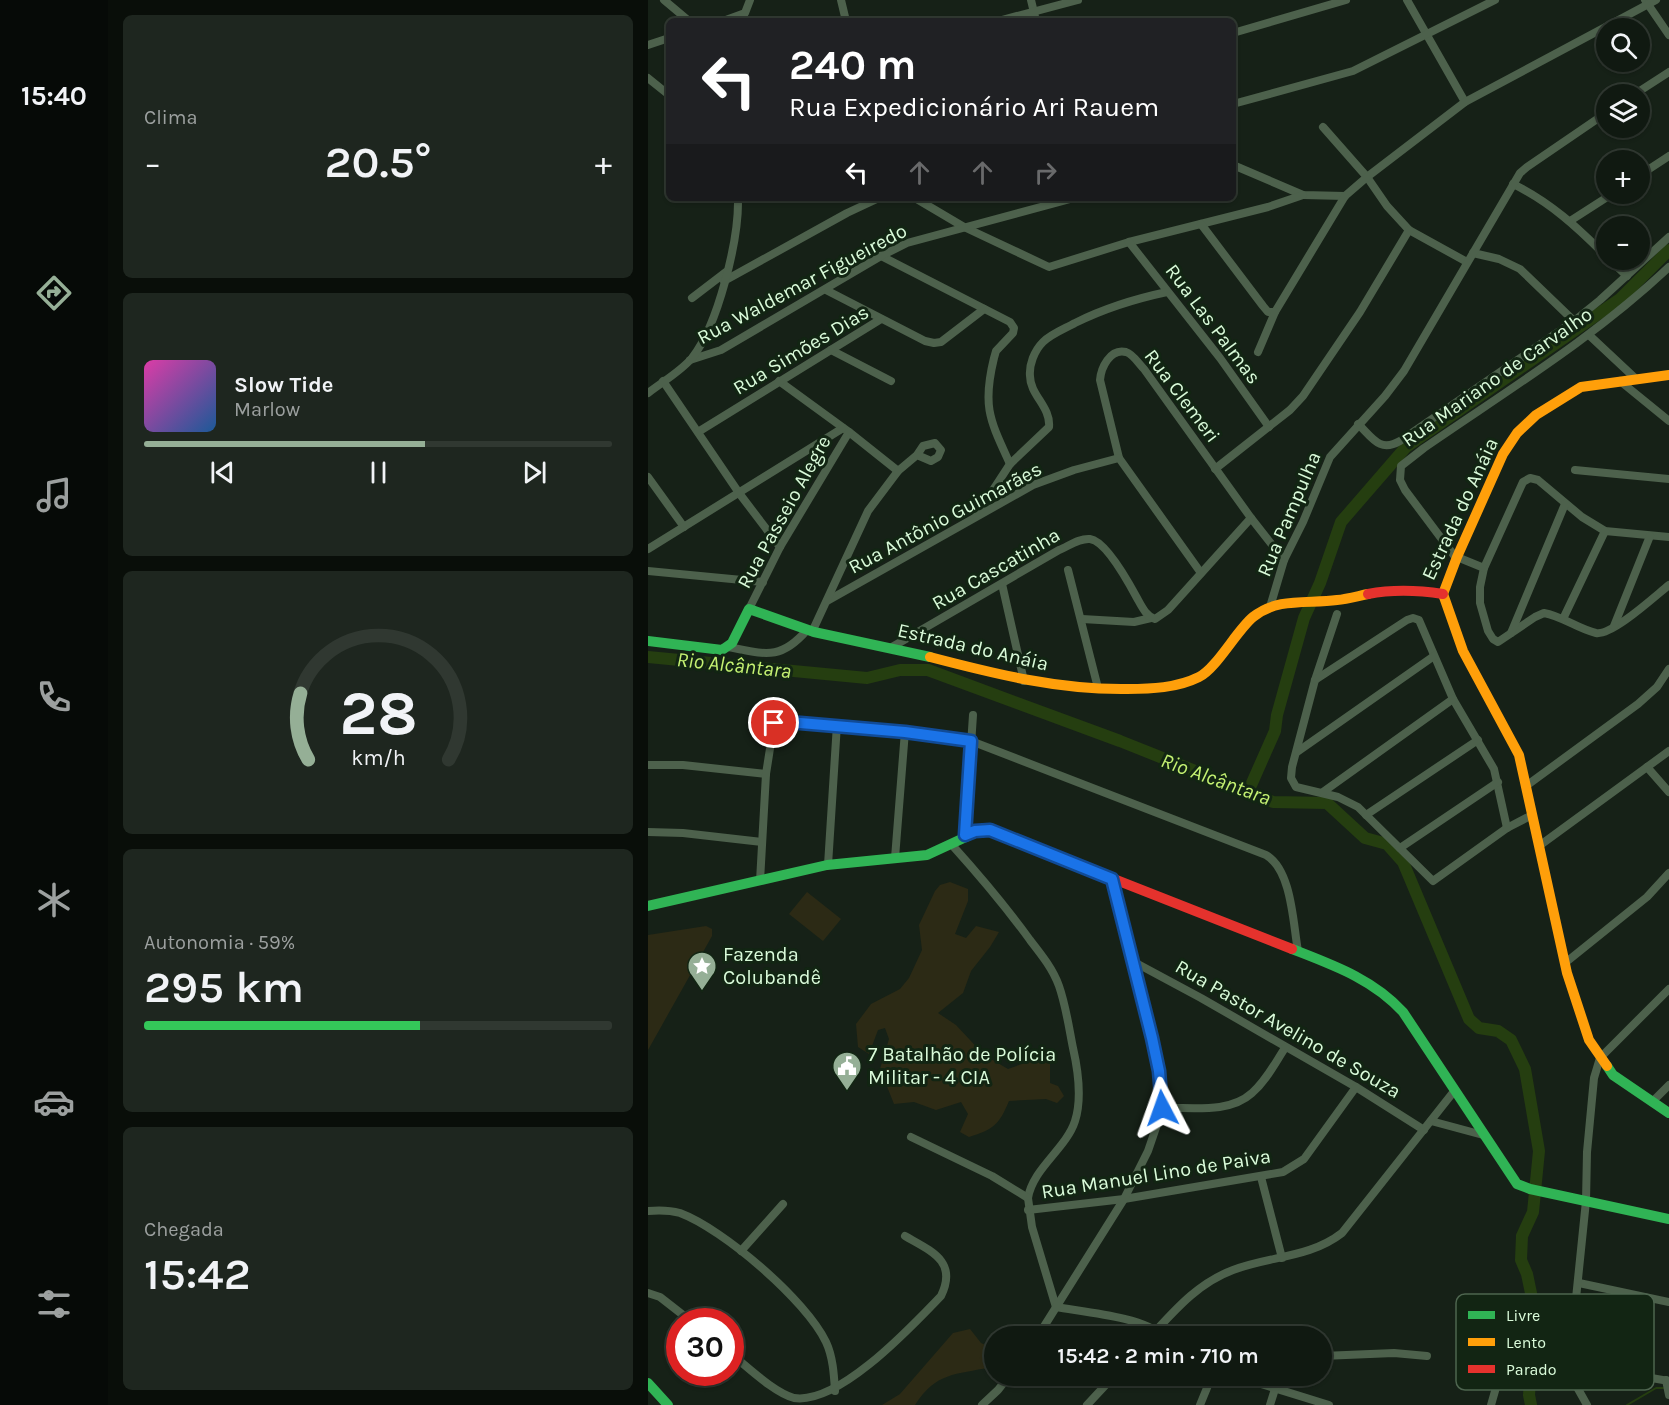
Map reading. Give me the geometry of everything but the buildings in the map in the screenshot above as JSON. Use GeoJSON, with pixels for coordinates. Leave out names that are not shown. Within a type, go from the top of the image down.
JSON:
{"type":"FeatureCollection","features":[{"type":"Feature","properties":{"kind":"street"},"geometry":{"type":"LineString","coordinates":[[664,0],[685,18]]}},
{"type":"Feature","properties":{"kind":"street"},"geometry":{"type":"LineString","coordinates":[[731,18],[745,13],[750,0]]}},
{"type":"Feature","properties":{"kind":"street"},"geometry":{"type":"LineString","coordinates":[[841,0],[845,18]]}},
{"type":"Feature","properties":{"kind":"street"},"geometry":{"type":"LineString","coordinates":[[1031,0],[1035,18]]}},
{"type":"Feature","properties":{"kind":"street"},"geometry":{"type":"LineString","coordinates":[[1010,18],[1078,0]]}},
{"type":"Feature","properties":{"kind":"street"},"geometry":{"type":"LineString","coordinates":[[1236,32],[1346,0]]}},
{"type":"Feature","properties":{"kind":"street"},"geometry":{"type":"LineString","coordinates":[[1407,0],[1465,102]]}},
{"type":"Feature","properties":{"kind":"street"},"geometry":{"type":"LineString","coordinates":[[1236,103],[1353,71],[1495,0]]}},
{"type":"Feature","properties":{"kind":"street"},"geometry":{"type":"LineString","coordinates":[[1258,352],[1276,311],[1345,196],[1465,102],[1647,2],[1656,0]]}},
{"type":"Feature","properties":{"kind":"street"},"geometry":{"type":"LineString","coordinates":[[1647,2],[1669,35]]}},
{"type":"Feature","properties":{"kind":"street"},"geometry":{"type":"LineString","coordinates":[[648,45],[666,39]]}},
{"type":"Feature","properties":{"kind":"street"},"geometry":{"type":"LineString","coordinates":[[1650,84],[1669,72]]}},
{"type":"Feature","properties":{"kind":"street"},"geometry":{"type":"LineString","coordinates":[[648,78],[666,93]]}},
{"type":"Feature","properties":{"kind":"street","name":"Rua Pampulha"},"geometry":{"type":"LineString","coordinates":[[1270,607],[1284,560],[1303,522],[1330,457],[1358,423],[1385,396],[1404,371],[1513,184],[1527,167],[1596,120]]}},
{"type":"Feature","properties":{"kind":"street"},"geometry":{"type":"LineString","coordinates":[[1323,127],[1409,230],[1467,262]]}},
{"type":"Feature","properties":{"kind":"street"},"geometry":{"type":"LineString","coordinates":[[1650,169],[1669,156]]}},
{"type":"Feature","properties":{"kind":"street"},"geometry":{"type":"LineString","coordinates":[[1236,166],[1303,195]]}},
{"type":"Feature","properties":{"kind":"street"},"geometry":{"type":"LineString","coordinates":[[1513,184],[1539,197],[1570,221],[1596,246]]}},
{"type":"Feature","properties":{"kind":"street"},"geometry":{"type":"LineString","coordinates":[[920,201],[964,227],[1044,265],[1054,266],[1130,242],[1303,195],[1345,196]]}},
{"type":"Feature","properties":{"kind":"street"},"geometry":{"type":"LineString","coordinates":[[648,393],[690,360],[711,324],[724,281],[735,231],[738,201]]}},
{"type":"Feature","properties":{"kind":"street"},"geometry":{"type":"LineString","coordinates":[[724,281],[873,201]]}},
{"type":"Feature","properties":{"kind":"street","name":"Rua Waldemar Figueiredo"},"geometry":{"type":"LineString","coordinates":[[690,360],[721,350],[881,256],[908,243],[1063,201]]}},
{"type":"Feature","properties":{"kind":"street"},"geometry":{"type":"LineString","coordinates":[[1570,221],[1596,204]]}},
{"type":"Feature","properties":{"kind":"street"},"geometry":{"type":"LineString","coordinates":[[1201,224],[1268,312],[1276,311]]}},
{"type":"Feature","properties":{"kind":"street"},"geometry":{"type":"LineString","coordinates":[[1215,469],[1290,410],[1314,381],[1360,312],[1409,230]]}},
{"type":"Feature","properties":{"kind":"street"},"geometry":{"type":"LineString","coordinates":[[1358,423],[1380,445],[1392,446],[1574,321],[1669,237]]}},
{"type":"Feature","properties":{"kind":"street","name":"Rua Las Palmas"},"geometry":{"type":"LineString","coordinates":[[1130,242],[1220,358],[1269,428]]}},
{"type":"Feature","properties":{"kind":"street"},"geometry":{"type":"LineString","coordinates":[[1473,253],[1499,259],[1520,269],[1574,321]]}},
{"type":"Feature","properties":{"kind":"street"},"geometry":{"type":"LineString","coordinates":[[881,256],[1010,322],[1013,331],[996,351],[989,377],[987,398],[993,426],[1010,464]]}},
{"type":"Feature","properties":{"kind":"street","name":"Rua Mariano de Carvalho"},"geometry":{"type":"LineString","coordinates":[[1457,557],[1405,490],[1400,480],[1401,466],[1589,335],[1638,296],[1669,267]]}},
{"type":"Feature","properties":{"kind":"street"},"geometry":{"type":"LineString","coordinates":[[1621,270],[1627,276]]}},
{"type":"Feature","properties":{"kind":"street"},"geometry":{"type":"LineString","coordinates":[[692,298],[726,272]]}},
{"type":"Feature","properties":{"kind":"street"},"geometry":{"type":"LineString","coordinates":[[826,290],[881,319]]}},
{"type":"Feature","properties":{"kind":"street"},"geometry":{"type":"LineString","coordinates":[[974,518],[1010,464],[1049,427],[1048,413],[1032,386],[1030,375],[1032,360],[1042,343],[1102,310],[1167,292]]}},
{"type":"Feature","properties":{"kind":"street","name":"Rua Simões Dias"},"geometry":{"type":"LineString","coordinates":[[698,432],[881,319],[925,341],[934,343],[941,342],[984,309]]}},
{"type":"Feature","properties":{"kind":"street"},"geometry":{"type":"LineString","coordinates":[[1589,335],[1635,379]]}},
{"type":"Feature","properties":{"kind":"street"},"geometry":{"type":"LineString","coordinates":[[831,350],[891,381]]}},
{"type":"Feature","properties":{"kind":"street","name":"Rua Clemeri"},"geometry":{"type":"LineString","coordinates":[[1119,458],[1100,380],[1101,368],[1108,359],[1119,352],[1126,352],[1133,356],[1144,369],[1215,469],[1284,560]]}},
{"type":"Feature","properties":{"kind":"street","name":"Estrada do Anáia"},"geometry":{"type":"LineString","coordinates":[[749,609],[810,631],[892,647],[1024,681],[1098,688],[1148,689],[1185,685],[1202,676],[1253,617],[1281,603],[1336,600],[1390,590],[1414,590],[1443,594],[1503,454],[1517,433],[1536,415],[1581,387],[1669,375]]}},
{"type":"Feature","properties":{"kind":"street"},"geometry":{"type":"LineString","coordinates":[[663,381],[739,493],[780,547]]}},
{"type":"Feature","properties":{"kind":"street"},"geometry":{"type":"LineString","coordinates":[[779,381],[898,471]]}},
{"type":"Feature","properties":{"kind":"street"},"geometry":{"type":"LineString","coordinates":[[1620,381],[1668,419]]}},
{"type":"Feature","properties":{"kind":"street"},"geometry":{"type":"LineString","coordinates":[[648,549],[846,430]]}},
{"type":"Feature","properties":{"kind":"street","name":"Rua Passeio Alegre"},"geometry":{"type":"LineString","coordinates":[[749,609],[780,547],[846,430]]}},
{"type":"Feature","properties":{"kind":"street"},"geometry":{"type":"LineString","coordinates":[[648,641],[716,650],[728,647],[776,653],[798,640],[810,631],[827,601],[868,511],[898,471],[916,455]]}},
{"type":"Feature","properties":{"kind":"street"},"geometry":{"type":"LineString","coordinates":[[1119,458],[1201,573]]}},
{"type":"Feature","properties":{"kind":"street","name":"Rua Antônio Guimarães"},"geometry":{"type":"LineString","coordinates":[[827,601],[1033,485],[1074,470],[1119,458]]}},
{"type":"Feature","properties":{"kind":"street"},"geometry":{"type":"LineString","coordinates":[[1575,470],[1669,479]]}},
{"type":"Feature","properties":{"kind":"street"},"geometry":{"type":"LineString","coordinates":[[648,477],[684,527]]}},
{"type":"Feature","properties":{"kind":"street"},"geometry":{"type":"LineString","coordinates":[[1669,537],[1605,531],[1590,523],[1538,480],[1530,478],[1526,480],[1484,568],[1480,587],[1480,603],[1488,631],[1498,642],[1544,613],[1597,633],[1614,627],[1669,585]]}},
{"type":"Feature","properties":{"kind":"street"},"geometry":{"type":"LineString","coordinates":[[1510,634],[1566,504]]}},
{"type":"Feature","properties":{"kind":"street"},"geometry":{"type":"LineString","coordinates":[[1082,619],[1134,622],[1160,617],[1251,518]]}},
{"type":"Feature","properties":{"kind":"street"},"geometry":{"type":"LineString","coordinates":[[1563,619],[1605,531]]}},
{"type":"Feature","properties":{"kind":"street"},"geometry":{"type":"LineString","coordinates":[[1614,627],[1650,536]]}},
{"type":"Feature","properties":{"kind":"street","name":"Rua Cascatinha"},"geometry":{"type":"LineString","coordinates":[[892,647],[1059,550],[1081,540],[1089,539],[1096,540],[1105,549],[1151,618]]}},
{"type":"Feature","properties":{"kind":"street"},"geometry":{"type":"LineString","coordinates":[[1457,557],[1484,568]]}},
{"type":"Feature","properties":{"kind":"street"},"geometry":{"type":"LineString","coordinates":[[1068,570],[1098,688]]}},
{"type":"Feature","properties":{"kind":"street"},"geometry":{"type":"LineString","coordinates":[[648,571],[763,582]]}},
{"type":"Feature","properties":{"kind":"street"},"geometry":{"type":"LineString","coordinates":[[1002,584],[1024,681]]}},
{"type":"Feature","properties":{"kind":"street"},"geometry":{"type":"LineString","coordinates":[[1443,594],[1463,651],[1516,748],[1565,963],[1585,1029],[1600,1058],[1621,1082],[1669,1113]]}},
{"type":"Feature","properties":{"kind":"street"},"geometry":{"type":"LineString","coordinates":[[728,647],[749,609]]}},
{"type":"Feature","properties":{"kind":"street"},"geometry":{"type":"LineString","coordinates":[[1337,614],[1315,680],[1292,767],[1291,782],[1301,789],[1323,792],[1349,801],[1433,880],[1508,828],[1532,815]]}},
{"type":"Feature","properties":{"kind":"street"},"geometry":{"type":"LineString","coordinates":[[1315,680],[1416,618],[1422,623],[1453,699],[1494,769],[1508,828]]}},
{"type":"Feature","properties":{"kind":"street"},"geometry":{"type":"LineString","coordinates":[[1297,752],[1434,657]]}},
{"type":"Feature","properties":{"kind":"street"},"geometry":{"type":"LineString","coordinates":[[1526,786],[1638,704],[1657,687],[1669,669]]}},
{"type":"Feature","properties":{"kind":"street"},"geometry":{"type":"LineString","coordinates":[[1323,792],[1453,699]]}},
{"type":"Feature","properties":{"kind":"street"},"geometry":{"type":"LineString","coordinates":[[965,835],[973,715]]}},
{"type":"Feature","properties":{"kind":"street"},"geometry":{"type":"LineString","coordinates":[[760,881],[766,774],[772,726],[777,721],[837,724],[905,732],[971,741],[1166,815],[1270,858],[1278,866],[1284,879],[1298,951]]}},
{"type":"Feature","properties":{"kind":"street"},"geometry":{"type":"LineString","coordinates":[[828,865],[837,724]]}},
{"type":"Feature","properties":{"kind":"street"},"geometry":{"type":"LineString","coordinates":[[895,858],[905,732]]}},
{"type":"Feature","properties":{"kind":"street"},"geometry":{"type":"LineString","coordinates":[[1366,815],[1478,740]]}},
{"type":"Feature","properties":{"kind":"street"},"geometry":{"type":"LineString","coordinates":[[1539,846],[1669,751]]}},
{"type":"Feature","properties":{"kind":"street"},"geometry":{"type":"LineString","coordinates":[[648,765],[682,765],[766,774]]}},
{"type":"Feature","properties":{"kind":"street"},"geometry":{"type":"LineString","coordinates":[[1647,767],[1669,792]]}},
{"type":"Feature","properties":{"kind":"street"},"geometry":{"type":"LineString","coordinates":[[1401,848],[1498,782]]}},
{"type":"Feature","properties":{"kind":"street"},"geometry":{"type":"LineString","coordinates":[[648,906],[828,865],[930,855],[952,845],[965,835],[975,831],[990,830],[1363,978],[1385,993],[1403,1012],[1517,1184],[1530,1189],[1669,1219]]}},
{"type":"Feature","properties":{"kind":"street"},"geometry":{"type":"LineString","coordinates":[[648,832],[683,833],[762,842]]}},
{"type":"Feature","properties":{"kind":"street"},"geometry":{"type":"LineString","coordinates":[[952,845],[979,874],[1047,962],[1059,986],[1066,1015],[1076,1063],[1078,1088],[1076,1119],[1067,1137],[1032,1185],[1028,1197],[1028,1210],[1035,1238],[1056,1307]]}},
{"type":"Feature","properties":{"kind":"street"},"geometry":{"type":"LineString","coordinates":[[1565,963],[1647,897],[1669,873]]}},
{"type":"Feature","properties":{"kind":"street"},"geometry":{"type":"LineString","coordinates":[[1044,1326],[1124,1199],[1156,1132],[1162,1108],[1159,1071],[1112,879]]}},
{"type":"Feature","properties":{"kind":"street","name":"Rua Pastor Avelino de Souza"},"geometry":{"type":"LineString","coordinates":[[1134,962],[1356,1087],[1424,1130]]}},
{"type":"Feature","properties":{"kind":"street"},"geometry":{"type":"LineString","coordinates":[[1578,1294],[1592,1088],[1600,1058],[1669,989]]}},
{"type":"Feature","properties":{"kind":"street"},"geometry":{"type":"LineString","coordinates":[[1162,1108],[1226,1107],[1239,1103],[1259,1086],[1285,1048]]}},
{"type":"Feature","properties":{"kind":"street"},"geometry":{"type":"LineString","coordinates":[[1652,1102],[1669,1085]]}},
{"type":"Feature","properties":{"kind":"street","name":"Rua Manuel Lino de Paiva"},"geometry":{"type":"LineString","coordinates":[[1028,1210],[1124,1199],[1283,1172],[1304,1160],[1356,1087]]}},
{"type":"Feature","properties":{"kind":"street"},"geometry":{"type":"LineString","coordinates":[[1161,1326],[1203,1284],[1235,1269],[1323,1246],[1342,1233],[1455,1090]]}},
{"type":"Feature","properties":{"kind":"street"},"geometry":{"type":"LineString","coordinates":[[1431,1121],[1483,1135]]}},
{"type":"Feature","properties":{"kind":"street"},"geometry":{"type":"LineString","coordinates":[[911,1137],[966,1163],[1028,1197]]}},
{"type":"Feature","properties":{"kind":"street"},"geometry":{"type":"LineString","coordinates":[[1261,1177],[1282,1258]]}},
{"type":"Feature","properties":{"kind":"street"},"geometry":{"type":"LineString","coordinates":[[741,1251],[783,1204]]}},
{"type":"Feature","properties":{"kind":"street"},"geometry":{"type":"LineString","coordinates":[[648,1211],[666,1210],[693,1219],[724,1237],[800,1304],[815,1322],[827,1343],[833,1368],[835,1391]]}},
{"type":"Feature","properties":{"kind":"street"},"geometry":{"type":"LineString","coordinates":[[744,1364],[780,1392],[801,1400],[835,1391],[857,1377],[941,1296],[947,1284],[947,1272],[941,1260],[905,1236]]}},
{"type":"Feature","properties":{"kind":"street"},"geometry":{"type":"LineString","coordinates":[[1579,1283],[1631,1294]]}},
{"type":"Feature","properties":{"kind":"street"},"geometry":{"type":"LineString","coordinates":[[648,1293],[660,1297],[674,1308]]}},
{"type":"Feature","properties":{"kind":"street"},"geometry":{"type":"LineString","coordinates":[[1654,1299],[1669,1302]]}},
{"type":"Feature","properties":{"kind":"street"},"geometry":{"type":"LineString","coordinates":[[1056,1307],[1128,1320],[1140,1326]]}},
{"type":"Feature","properties":{"kind":"street"},"geometry":{"type":"LineString","coordinates":[[1332,1356],[1394,1353],[1427,1356]]}},
{"type":"Feature","properties":{"kind":"street"},"geometry":{"type":"LineString","coordinates":[[1668,1380],[1669,1395]]}},
{"type":"Feature","properties":{"kind":"street"},"geometry":{"type":"LineString","coordinates":[[648,1383],[668,1405]]}},
{"type":"Feature","properties":{"kind":"street"},"geometry":{"type":"LineString","coordinates":[[982,1405],[1001,1386]]}},
{"type":"Feature","properties":{"kind":"street"},"geometry":{"type":"LineString","coordinates":[[1087,1405],[1105,1386]]}},
{"type":"Feature","properties":{"kind":"street"},"geometry":{"type":"LineString","coordinates":[[1200,1405],[1208,1386]]}},
{"type":"Feature","properties":{"kind":"street"},"geometry":{"type":"LineString","coordinates":[[1266,1386],[1329,1405]]}},
{"type":"Feature","properties":{"kind":"street"},"geometry":{"type":"LineString","coordinates":[[1270,1405],[1275,1389]]}},
{"type":"Feature","properties":{"kind":"street"},"geometry":{"type":"LineString","coordinates":[[1491,1405],[1495,1390]]}},
{"type":"Feature","properties":{"kind":"street"},"geometry":{"type":"LineString","coordinates":[[1579,1390],[1587,1405]]}},
{"type":"Feature","properties":{"kind":"shaded area"},"geometry":{"type":"Polygon","coordinates":[[[950,882],[968,889],[968,901],[955,934],[966,938],[976,926],[999,932],[971,971],[963,993],[938,1013],[956,1025],[984,1055],[1008,1069],[1033,1060],[1050,1063],[1050,1083],[1058,1086],[1064,1096],[1057,1103],[1046,1099],[1009,1101],[995,1125],[969,1137],[960,1132],[968,1114],[961,1102],[936,1110],[914,1102],[894,1104],[880,1069],[889,1039],[885,1028],[878,1030],[869,1054],[858,1047],[856,1024],[871,1004],[900,989],[909,978],[922,950],[919,925],[935,891],[940,885],[950,882]]]}},
{"type":"Feature","properties":{"kind":"shaded area"},"geometry":{"type":"Polygon","coordinates":[[[807,892],[841,919],[823,941],[789,914],[807,892]]]}},
{"type":"Feature","properties":{"kind":"shaded area"},"geometry":{"type":"Polygon","coordinates":[[[706,926],[712,929],[712,936],[648,1050],[648,935],[706,926]]]}},
{"type":"Feature","properties":{"kind":"shaded area"},"geometry":{"type":"Polygon","coordinates":[[[970,1329],[984,1344],[984,1368],[957,1374],[939,1381],[923,1394],[915,1405],[882,1405],[900,1394],[953,1333],[970,1329]]]}},
{"type":"Feature","properties":{"kind":"waterway"},"geometry":{"type":"LineString","coordinates":[[1248,792],[1275,731],[1277,715],[1304,618],[1320,583],[1341,522],[1406,447],[1620,299],[1669,250]]}},
{"type":"Feature","properties":{"kind":"waterway","name":"Rio Alcântara"},"geometry":{"type":"LineString","coordinates":[[648,657],[867,678],[900,670],[928,670],[1120,741],[1273,802],[1327,803],[1365,838],[1387,844],[1403,862],[1469,1019],[1479,1028],[1498,1031],[1511,1040],[1525,1069],[1539,1151],[1533,1212],[1522,1236],[1521,1260],[1531,1294]]}},
{"type":"Feature","properties":{"kind":"waterway"},"geometry":{"type":"LineString","coordinates":[[1654,1389],[1666,1388]]}},
{"type":"Feature","properties":{"kind":"waterway","name":"Rio Alcântara"},"geometry":{"type":"LineString","coordinates":[[1529,1390],[1531,1405]]}},
{"type":"Feature","properties":{"kind":"waterway"},"geometry":{"type":"LineString","coordinates":[[1627,1405],[1653,1390]]}},
{"type":"Feature","properties":{"kind":"traffic: fast"},"geometry":{"type":"LineString","coordinates":[[648,641],[722,650],[732,643],[749,609],[814,632],[930,657]]}},
{"type":"Feature","properties":{"kind":"traffic: fast"},"geometry":{"type":"LineString","coordinates":[[648,906],[827,865],[927,855],[981,830],[990,830],[1017,841]]}},
{"type":"Feature","properties":{"kind":"traffic: fast"},"geometry":{"type":"LineString","coordinates":[[1292,949],[1352,974],[1379,990],[1403,1012],[1517,1184],[1530,1189],[1669,1219]]}},
{"type":"Feature","properties":{"kind":"traffic: fast"},"geometry":{"type":"LineString","coordinates":[[1607,1066],[1613,1075],[1669,1113]]}},
{"type":"Feature","properties":{"kind":"traffic: fast"},"geometry":{"type":"LineString","coordinates":[[648,1383],[668,1405]]}},
{"type":"Feature","properties":{"kind":"traffic: slow"},"geometry":{"type":"LineString","coordinates":[[1443,594],[1503,454],[1517,433],[1536,415],[1581,387],[1669,375]]}},
{"type":"Feature","properties":{"kind":"traffic: slow"},"geometry":{"type":"LineString","coordinates":[[930,657],[1003,675],[1052,684],[1102,689],[1164,687],[1182,684],[1206,673],[1247,623],[1273,606],[1294,602],[1337,600],[1368,594]]}},
{"type":"Feature","properties":{"kind":"traffic: slow"},"geometry":{"type":"LineString","coordinates":[[1443,594],[1463,651],[1519,755],[1567,973],[1589,1040],[1607,1066]]}},
{"type":"Feature","properties":{"kind":"traffic: jam"},"geometry":{"type":"LineString","coordinates":[[1368,594],[1387,591],[1443,594]]}},
{"type":"Feature","properties":{"kind":"traffic: jam"},"geometry":{"type":"LineString","coordinates":[[1017,841],[1292,949]]}},
{"type":"Feature","properties":{"kind":"place","name":"Fazenda Colubandê"},"geometry":{"type":"Point","coordinates":[702,992]}},
{"type":"Feature","properties":{"kind":"place","name":"7 Batalhão de Polícia Militar - 4 CIA"},"geometry":{"type":"Point","coordinates":[847,1092]}},
{"type":"Feature","properties":{"kind":"route"},"geometry":{"type":"LineString","coordinates":[[774,723],[777,721],[837,724],[971,741],[965,835],[975,831],[990,830],[1112,879],[1152,1038],[1159,1071],[1162,1108]]}}]}
